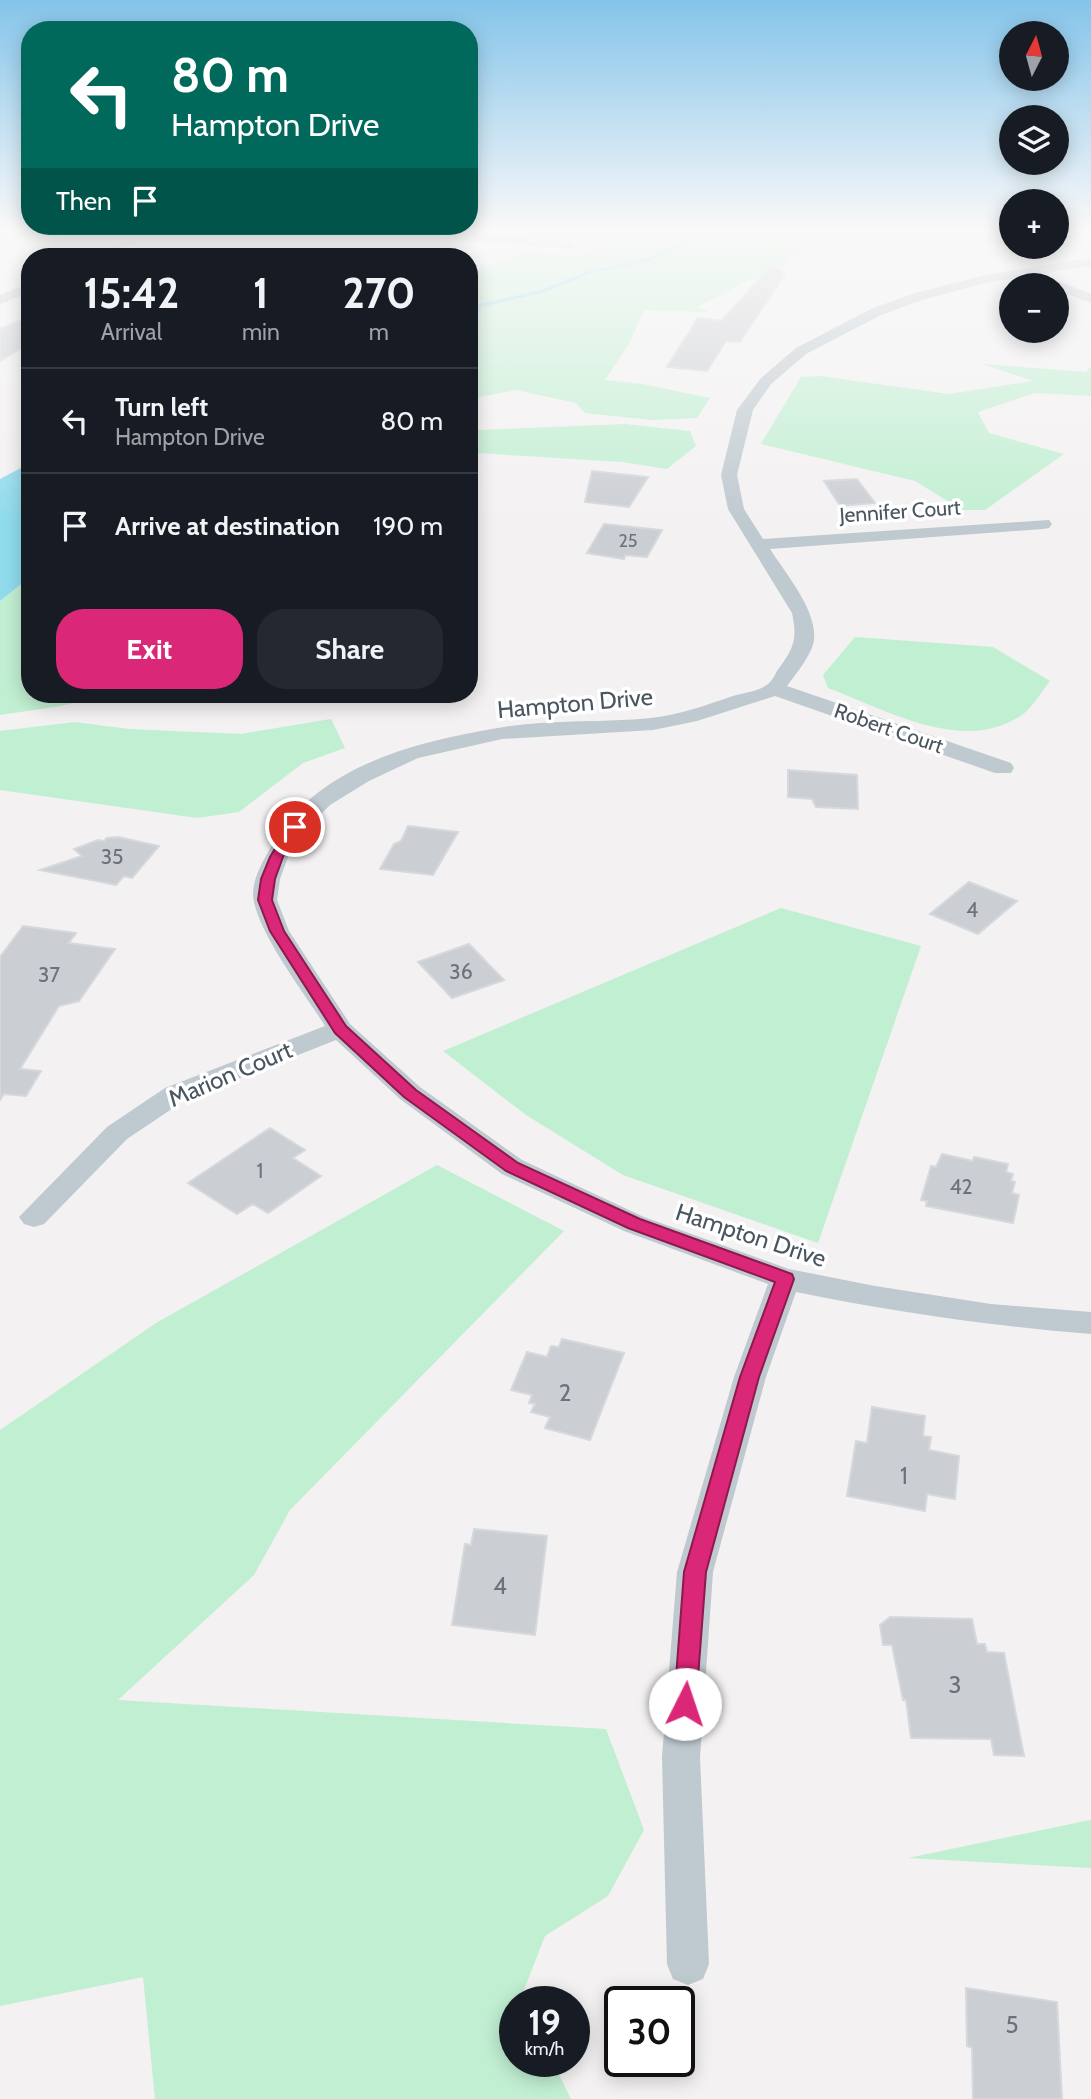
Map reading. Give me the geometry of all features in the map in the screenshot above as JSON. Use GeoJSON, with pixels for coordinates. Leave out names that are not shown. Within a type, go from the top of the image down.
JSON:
{"type":"FeatureCollection","features":[{"type":"Feature","properties":{"kind":"street"},"geometry":{"type":"LineString","coordinates":[[775,689],[803,648],[805,629],[801,613],[736,509],[729,475],[745,410],[766,382],[801,351],[847,327]]}},
{"type":"Feature","properties":{"kind":"street","name":"Jennifer Court"},"geometry":{"type":"LineString","coordinates":[[760,544],[1043,524]]}},
{"type":"Feature","properties":{"kind":"street","name":"Robert Court"},"geometry":{"type":"LineString","coordinates":[[775,689],[1003,768]]}},
{"type":"Feature","properties":{"kind":"street","name":"Hampton Drive"},"geometry":{"type":"LineString","coordinates":[[775,689],[690,717],[653,724],[553,728],[456,742],[411,754],[361,776],[322,800],[295,827],[276,857],[268,879],[265,900],[277,931],[340,1029],[410,1093],[512,1167],[634,1224],[785,1279],[991,1315],[1091,1323]]}},
{"type":"Feature","properties":{"kind":"street","name":"Marion Court"},"geometry":{"type":"LineString","coordinates":[[34,1217],[117,1133],[175,1094],[340,1029]]}},
{"type":"Feature","properties":{"kind":"street"},"geometry":{"type":"LineString","coordinates":[[688,1964],[681,1757],[695,1572],[750,1377],[785,1279]]}},
{"type":"Feature","properties":{"kind":"green space"},"geometry":{"type":"Polygon","coordinates":[[[478,327],[637,327],[629,344],[605,380],[642,384],[710,398],[697,418],[652,420],[585,413],[576,403],[516,390],[478,397],[478,327]]]}},
{"type":"Feature","properties":{"kind":"green space"},"geometry":{"type":"Polygon","coordinates":[[[982,364],[1086,372],[1091,366],[1091,396],[1035,393],[978,412],[989,433],[1064,454],[985,510],[962,510],[915,481],[761,444],[801,377],[820,376],[949,394],[1033,381],[982,364]]]}},
{"type":"Feature","properties":{"kind":"green space"},"geometry":{"type":"Polygon","coordinates":[[[625,424],[690,431],[696,446],[667,469],[622,462],[478,453],[478,430],[625,424]]]}},
{"type":"Feature","properties":{"kind":"green space"},"geometry":{"type":"Polygon","coordinates":[[[21,584],[21,703],[73,703],[0,715],[0,601],[21,584]]]}},
{"type":"Feature","properties":{"kind":"green space"},"geometry":{"type":"Polygon","coordinates":[[[855,637],[993,647],[1050,681],[1026,712],[999,726],[975,731],[925,725],[828,688],[823,675],[855,637]]]}},
{"type":"Feature","properties":{"kind":"green space"},"geometry":{"type":"Polygon","coordinates":[[[331,719],[345,748],[303,763],[239,812],[197,818],[0,790],[0,731],[75,722],[129,729],[241,734],[331,719]]]}},
{"type":"Feature","properties":{"kind":"green space"},"geometry":{"type":"Polygon","coordinates":[[[781,908],[921,946],[818,1243],[623,1175],[526,1115],[443,1051],[781,908]]]}},
{"type":"Feature","properties":{"kind":"green space"},"geometry":{"type":"Polygon","coordinates":[[[437,1165],[564,1231],[290,1510],[254,1575],[118,1700],[606,1729],[644,1830],[608,1896],[545,1936],[526,1986],[499,1986],[499,2077],[560,2077],[571,2099],[155,2099],[143,1977],[0,2006],[0,1430],[156,1323],[437,1165]]]}},
{"type":"Feature","properties":{"kind":"green space"},"geometry":{"type":"Polygon","coordinates":[[[1091,1820],[1091,1868],[908,1858],[1085,1821],[1091,1820]]]}},
{"type":"Feature","properties":{"kind":"water"},"geometry":{"type":"Polygon","coordinates":[[[21,468],[21,584],[0,601],[0,479],[21,468]]]}},
{"type":"Feature","properties":{"kind":"building"},"geometry":{"type":"Polygon","coordinates":[[[21,327],[21,348],[0,361],[0,329],[21,327]]]}},
{"type":"Feature","properties":{"kind":"building"},"geometry":{"type":"Polygon","coordinates":[[[692,327],[750,327],[740,342],[726,341],[707,371],[667,367],[692,327]]]}},
{"type":"Feature","properties":{"kind":"building"},"geometry":{"type":"Polygon","coordinates":[[[592,471],[648,477],[629,507],[585,502],[592,471]]]}},
{"type":"Feature","properties":{"kind":"building"},"geometry":{"type":"Polygon","coordinates":[[[857,479],[875,503],[840,506],[824,481],[857,479]]]}},
{"type":"Feature","properties":{"kind":"building"},"geometry":{"type":"Polygon","coordinates":[[[604,524],[662,530],[647,557],[625,555],[624,559],[587,553],[604,524]]]}},
{"type":"Feature","properties":{"kind":"building"},"geometry":{"type":"Polygon","coordinates":[[[788,770],[857,775],[858,809],[816,807],[812,799],[788,797],[788,770]]]}},
{"type":"Feature","properties":{"kind":"building"},"geometry":{"type":"Polygon","coordinates":[[[408,826],[458,832],[433,875],[380,869],[394,844],[401,841],[408,826]]]}},
{"type":"Feature","properties":{"kind":"building"},"geometry":{"type":"Polygon","coordinates":[[[118,837],[159,846],[132,878],[124,876],[116,885],[40,870],[82,856],[74,849],[98,840],[118,837]]]}},
{"type":"Feature","properties":{"kind":"building"},"geometry":{"type":"Polygon","coordinates":[[[969,882],[1017,901],[978,934],[930,914],[969,882]]]}},
{"type":"Feature","properties":{"kind":"building"},"geometry":{"type":"Polygon","coordinates":[[[23,926],[76,933],[69,943],[115,949],[79,1001],[59,1006],[20,1069],[41,1071],[26,1096],[4,1094],[0,1100],[0,957],[23,926]]]}},
{"type":"Feature","properties":{"kind":"building"},"geometry":{"type":"Polygon","coordinates":[[[469,944],[504,980],[452,998],[418,962],[469,944]]]}},
{"type":"Feature","properties":{"kind":"building"},"geometry":{"type":"Polygon","coordinates":[[[270,1128],[305,1150],[293,1158],[321,1176],[268,1213],[253,1204],[237,1214],[188,1183],[270,1128]]]}},
{"type":"Feature","properties":{"kind":"building"},"geometry":{"type":"Polygon","coordinates":[[[942,1154],[973,1161],[974,1157],[1008,1164],[1006,1172],[1013,1174],[1011,1181],[1015,1182],[1012,1193],[1019,1195],[1013,1223],[926,1206],[927,1201],[921,1200],[931,1166],[936,1167],[942,1154]]]}},
{"type":"Feature","properties":{"kind":"building"},"geometry":{"type":"Polygon","coordinates":[[[562,1339],[624,1353],[590,1440],[545,1428],[550,1417],[531,1412],[535,1404],[529,1403],[532,1395],[511,1390],[527,1352],[547,1357],[551,1346],[559,1347],[562,1339]]]}},
{"type":"Feature","properties":{"kind":"building"},"geometry":{"type":"Polygon","coordinates":[[[872,1407],[925,1416],[923,1436],[931,1437],[929,1450],[959,1456],[955,1499],[927,1494],[925,1511],[847,1496],[856,1441],[867,1443],[872,1407]]]}},
{"type":"Feature","properties":{"kind":"building"},"geometry":{"type":"Polygon","coordinates":[[[474,1529],[547,1536],[535,1635],[452,1625],[465,1544],[471,1545],[474,1529]]]}},
{"type":"Feature","properties":{"kind":"building"},"geometry":{"type":"Polygon","coordinates":[[[890,1617],[972,1619],[977,1644],[985,1644],[987,1652],[1004,1653],[1024,1756],[994,1755],[991,1739],[911,1738],[906,1700],[903,1700],[892,1645],[883,1645],[880,1625],[890,1617]]]}},
{"type":"Feature","properties":{"kind":"building"},"geometry":{"type":"Polygon","coordinates":[[[966,1988],[1057,2002],[1062,2099],[973,2099],[972,2048],[967,2046],[966,1988]]]}},
{"type":"Feature","properties":{"kind":"route"},"geometry":{"type":"LineString","coordinates":[[295,827],[276,857],[268,879],[265,900],[277,931],[340,1029],[410,1093],[512,1167],[634,1224],[785,1279],[727,1451],[695,1572],[685,1704]]}}]}
